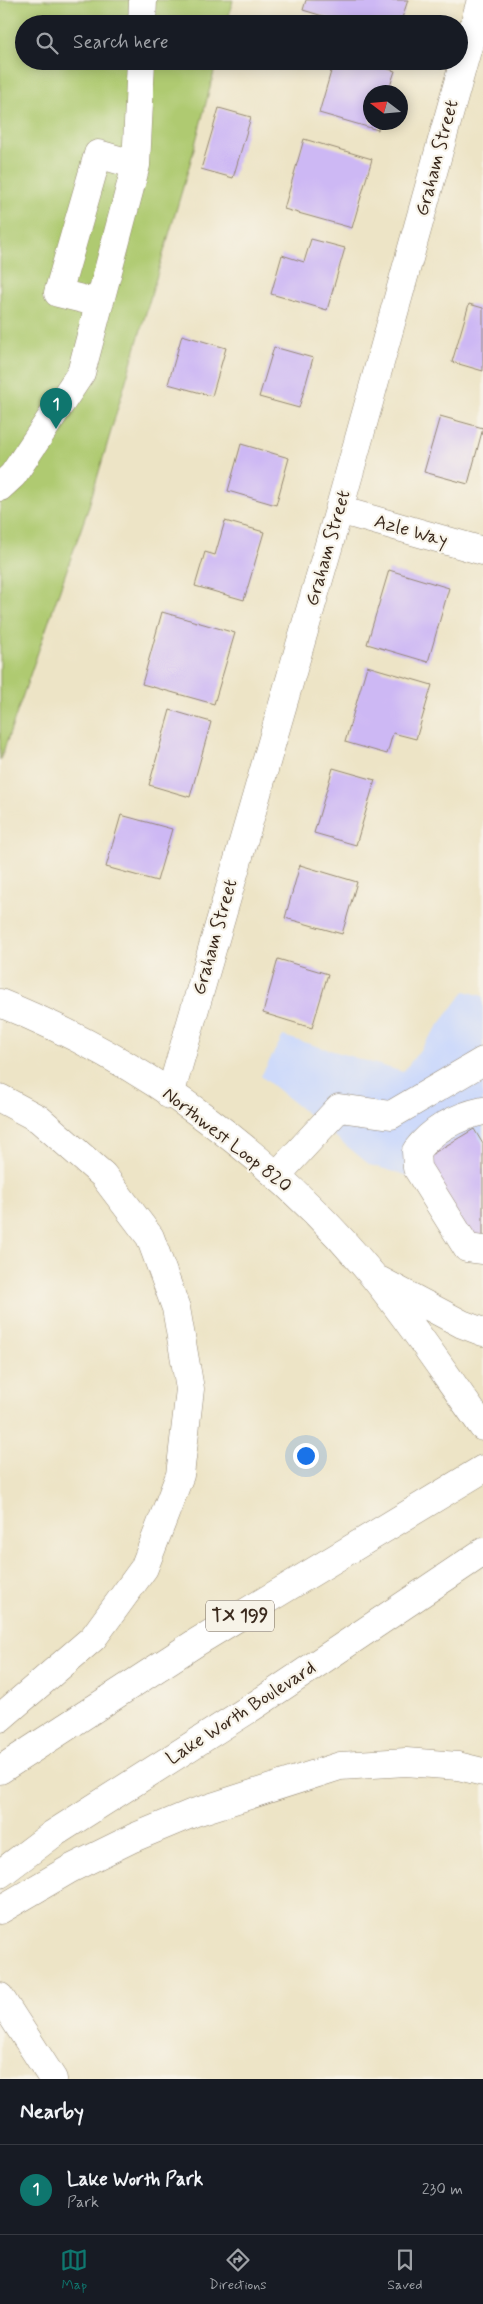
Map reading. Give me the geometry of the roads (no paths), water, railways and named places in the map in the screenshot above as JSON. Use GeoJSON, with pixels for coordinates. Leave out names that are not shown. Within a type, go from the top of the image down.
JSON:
{"type":"FeatureCollection","features":[{"type":"Feature","properties":{"kind":"main road"},"geometry":{"type":"LineString","coordinates":[[142,15],[143,0]]}},
{"type":"Feature","properties":{"kind":"main road","name":"Graham Street"},"geometry":{"type":"LineString","coordinates":[[468,47],[481,0]]}},
{"type":"Feature","properties":{"kind":"main road"},"geometry":{"type":"LineString","coordinates":[[0,487],[13,475],[81,373],[136,165],[140,70]]}},
{"type":"Feature","properties":{"kind":"main road","name":"Graham Street"},"geometry":{"type":"LineString","coordinates":[[170,1095],[340,510],[462,70]]}},
{"type":"Feature","properties":{"kind":"main road"},"geometry":{"type":"LineString","coordinates":[[99,303],[58,293],[98,154],[136,165]]}},
{"type":"Feature","properties":{"kind":"main road","name":"Azle Way"},"geometry":{"type":"LineString","coordinates":[[340,510],[483,551]]}},
{"type":"Feature","properties":{"kind":"main road","name":"Northwest Loop 820"},"geometry":{"type":"LineString","coordinates":[[0,1003],[68,1035],[120,1063],[170,1095],[278,1175],[374,1278],[483,1427]]}},
{"type":"Feature","properties":{"kind":"main road"},"geometry":{"type":"LineString","coordinates":[[278,1175],[339,1108],[391,1115],[483,1060]]}},
{"type":"Feature","properties":{"kind":"main road"},"geometry":{"type":"LineString","coordinates":[[0,1098],[39,1119],[103,1175],[150,1237],[176,1308],[190,1389],[180,1475],[144,1568],[92,1638],[0,1718]]}},
{"type":"Feature","properties":{"kind":"main road"},"geometry":{"type":"LineString","coordinates":[[483,1111],[455,1120],[428,1136],[416,1151],[417,1168],[467,1248],[483,1250]]}},
{"type":"Feature","properties":{"kind":"main road"},"geometry":{"type":"LineString","coordinates":[[374,1278],[462,1324],[483,1332]]}},
{"type":"Feature","properties":{"kind":"main road","name":"TX 199"},"geometry":{"type":"LineString","coordinates":[[0,1770],[197,1642],[483,1469]]}},
{"type":"Feature","properties":{"kind":"main road","name":"Lake Worth Boulevard"},"geometry":{"type":"LineString","coordinates":[[0,1874],[53,1834],[257,1704],[483,1552]]}},
{"type":"Feature","properties":{"kind":"main road"},"geometry":{"type":"LineString","coordinates":[[0,1910],[70,1869],[133,1838],[201,1810],[340,1766],[406,1762],[458,1766],[483,1772]]}},
{"type":"Feature","properties":{"kind":"main road"},"geometry":{"type":"LineString","coordinates":[[0,1997],[46,2070],[60,2079]]}},
{"type":"Feature","properties":{"kind":"place","name":"Lake Worth Park"},"geometry":{"type":"Point","coordinates":[56,429]}}]}
